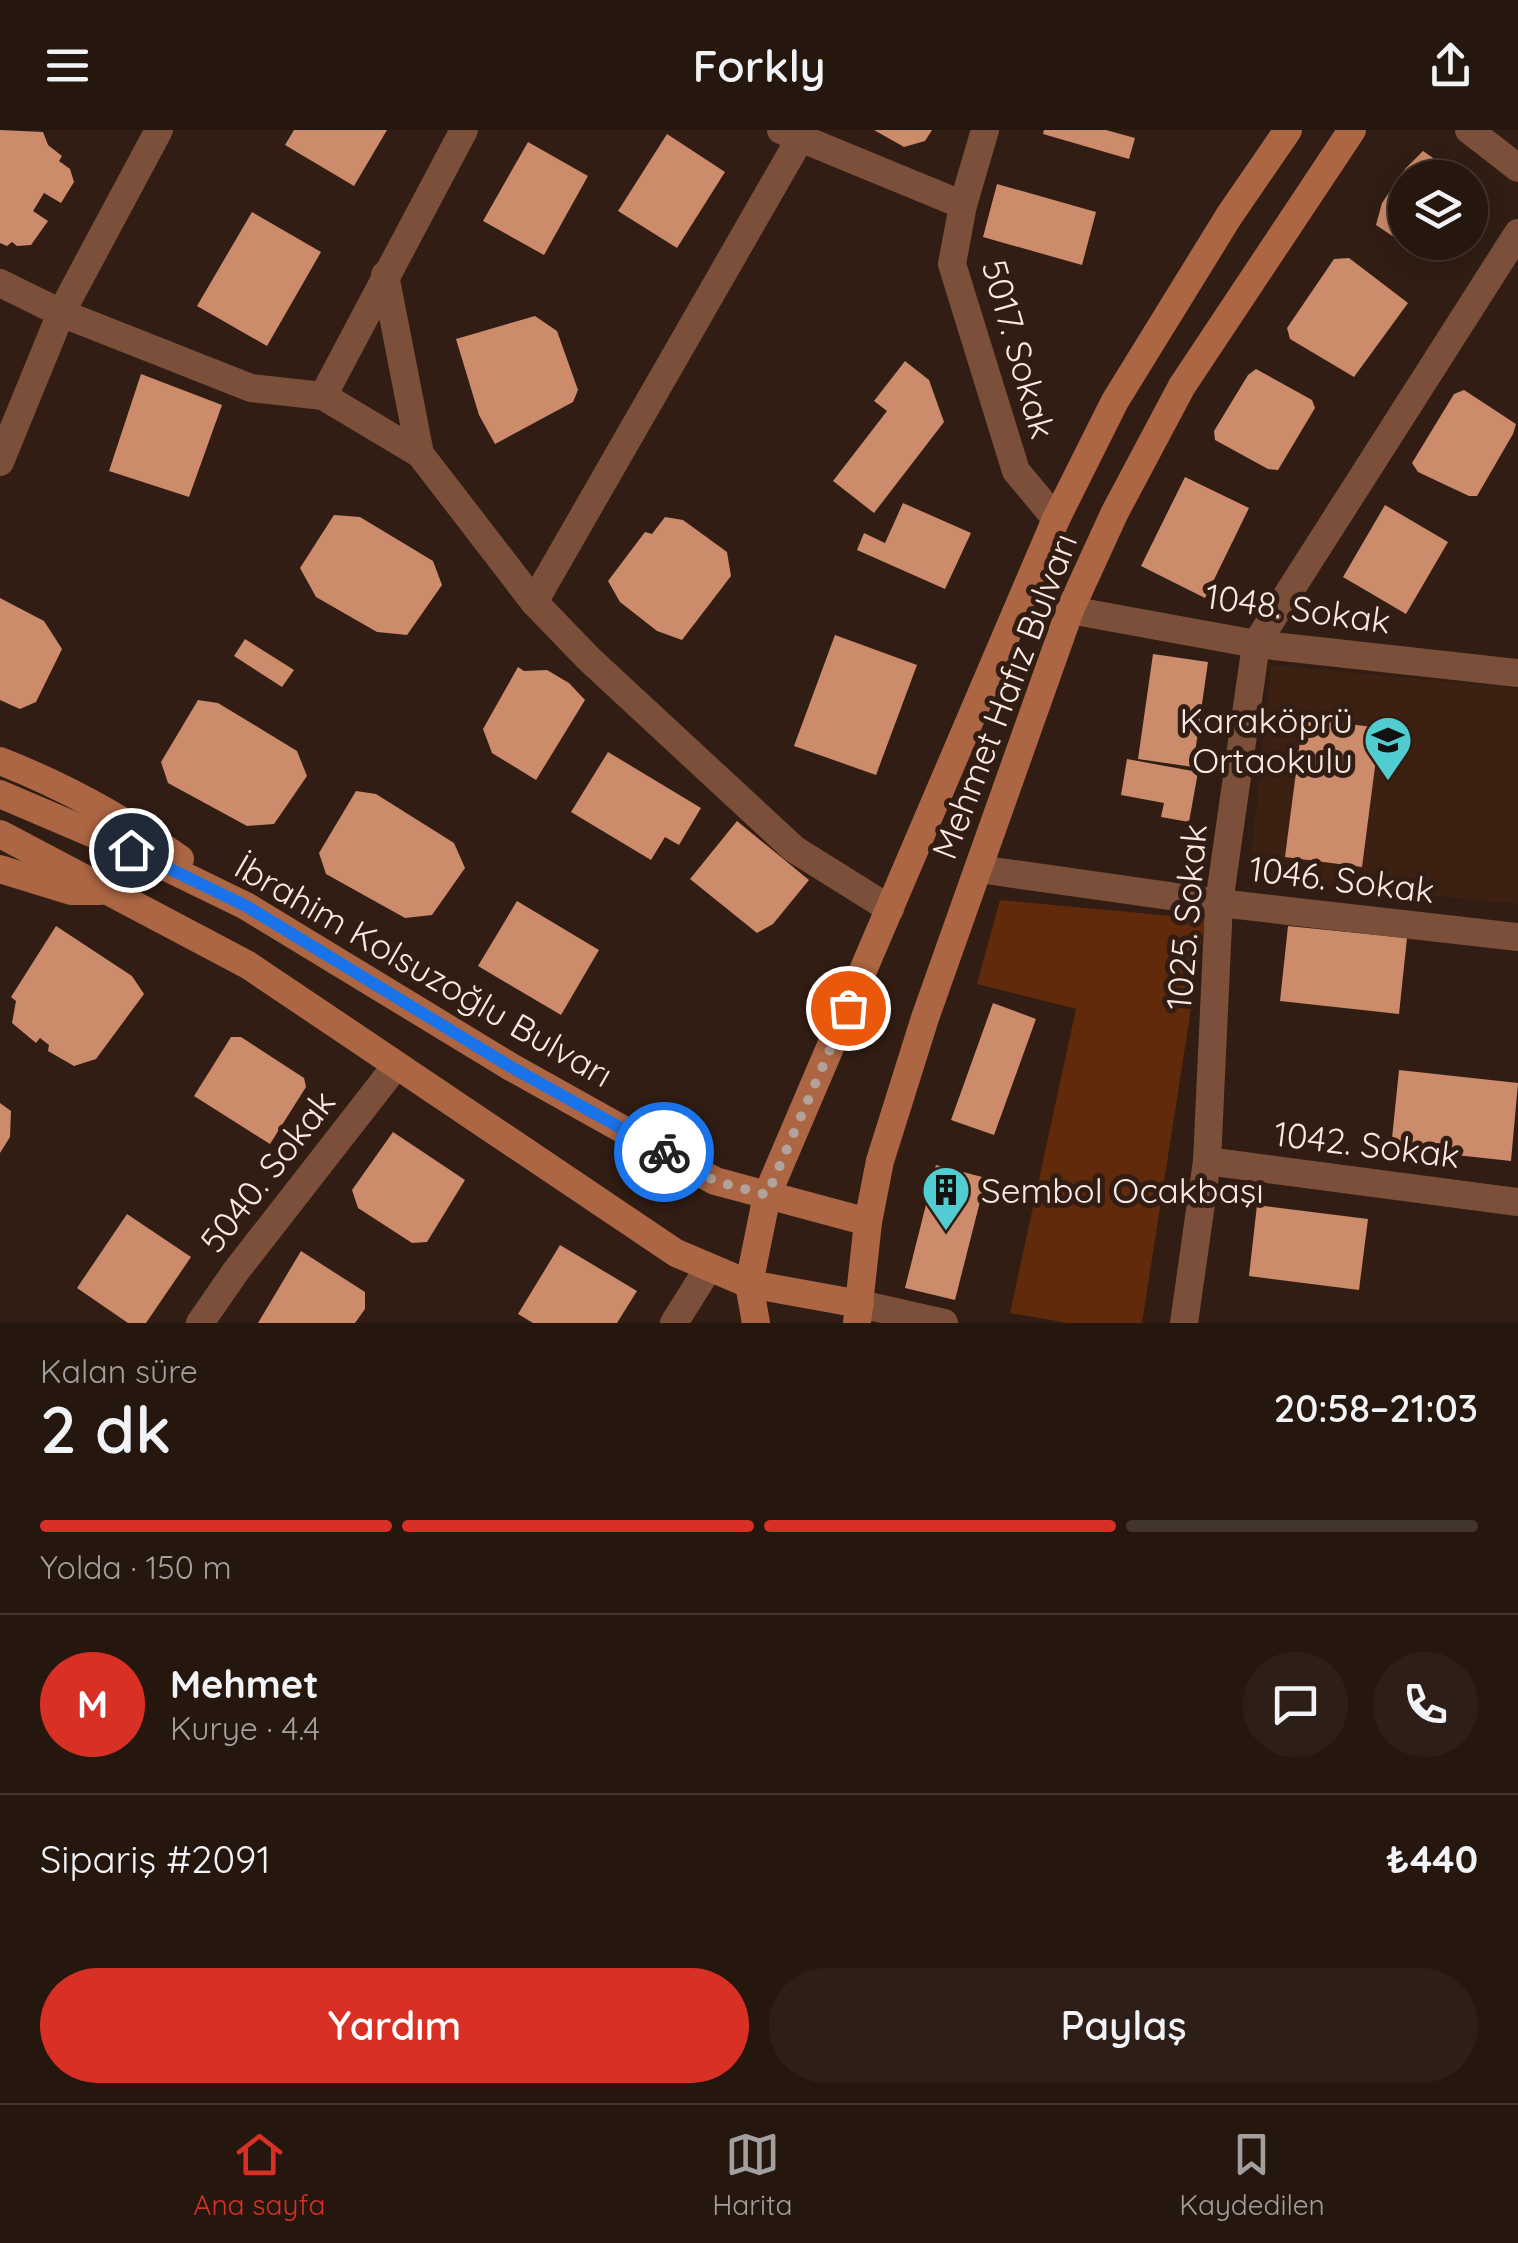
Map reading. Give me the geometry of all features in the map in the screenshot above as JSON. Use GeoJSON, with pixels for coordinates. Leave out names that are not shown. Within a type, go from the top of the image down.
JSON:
{"type":"FeatureCollection","features":[{"type":"Feature","properties":{"kind":"main road","name":"Mehmet Hafız Bulvarı"},"geometry":{"type":"LineString","coordinates":[[749,1284],[767,1195],[1056,518],[1115,401],[1229,216],[1288,130]]}},
{"type":"Feature","properties":{"kind":"main road","name":"Mehmet Hafız Bulvarı"},"geometry":{"type":"LineString","coordinates":[[858,1314],[868,1222],[880,1161],[925,1018],[1070,610],[1115,512],[1182,386],[1352,130]]}},
{"type":"Feature","properties":{"kind":"main road"},"geometry":{"type":"LineString","coordinates":[[0,761],[56,783],[148,836],[246,906]]}},
{"type":"Feature","properties":{"kind":"main road","name":"İbrahim Kolsuzoğlu Bulvarı"},"geometry":{"type":"LineString","coordinates":[[0,794],[131,850],[246,906],[511,1067],[715,1181],[868,1222]]}},
{"type":"Feature","properties":{"kind":"main road"},"geometry":{"type":"LineString","coordinates":[[0,834],[248,965],[676,1254],[749,1284],[858,1314]]}},
{"type":"Feature","properties":{"kind":"main road"},"geometry":{"type":"LineString","coordinates":[[0,869],[71,891],[111,891]]}},
{"type":"Feature","properties":{"kind":"main road"},"geometry":{"type":"LineString","coordinates":[[749,1284],[756,1323]]}},
{"type":"Feature","properties":{"kind":"street"},"geometry":{"type":"LineString","coordinates":[[0,462],[61,313],[158,130]]}},
{"type":"Feature","properties":{"kind":"street"},"geometry":{"type":"LineString","coordinates":[[323,396],[464,130]]}},
{"type":"Feature","properties":{"kind":"street","name":"5017. Sokak"},"geometry":{"type":"LineString","coordinates":[[985,130],[963,205],[952,264],[1016,472],[1056,518]]}},
{"type":"Feature","properties":{"kind":"street"},"geometry":{"type":"LineString","coordinates":[[1468,130],[1518,168]]}},
{"type":"Feature","properties":{"kind":"street"},"geometry":{"type":"LineString","coordinates":[[534,602],[791,134],[963,205]]}},
{"type":"Feature","properties":{"kind":"street","name":"1025. Sokak"},"geometry":{"type":"LineString","coordinates":[[1184,1323],[1207,1162],[1220,902],[1256,644],[1518,233]]}},
{"type":"Feature","properties":{"kind":"street"},"geometry":{"type":"LineString","coordinates":[[385,275],[420,454]]}},
{"type":"Feature","properties":{"kind":"street"},"geometry":{"type":"LineString","coordinates":[[0,283],[61,313],[251,388],[323,396],[420,454],[534,602],[588,658],[794,849],[890,910]]}},
{"type":"Feature","properties":{"kind":"street","name":"1048. Sokak"},"geometry":{"type":"LineString","coordinates":[[1070,610],[1256,644],[1518,672]]}},
{"type":"Feature","properties":{"kind":"street","name":"1046. Sokak"},"geometry":{"type":"LineString","coordinates":[[979,869],[1518,937]]}},
{"type":"Feature","properties":{"kind":"street","name":"5040. Sokak"},"geometry":{"type":"LineString","coordinates":[[200,1323],[394,1066]]}},
{"type":"Feature","properties":{"kind":"street","name":"1042. Sokak"},"geometry":{"type":"LineString","coordinates":[[1207,1162],[1518,1202]]}},
{"type":"Feature","properties":{"kind":"street"},"geometry":{"type":"LineString","coordinates":[[674,1323],[709,1267]]}},
{"type":"Feature","properties":{"kind":"street"},"geometry":{"type":"LineString","coordinates":[[858,1314],[944,1323]]}},
{"type":"Feature","properties":{"kind":"shaded area","name":"Karaköprü Ortaokulu"},"geometry":{"type":"Polygon","coordinates":[[[1271,665],[1518,688],[1518,904],[1249,878],[1271,665]]]}},
{"type":"Feature","properties":{"kind":"shaded area"},"geometry":{"type":"Polygon","coordinates":[[[1000,900],[1205,919],[1142,1323],[1068,1323],[1010,1313],[1076,1009],[977,984],[1000,900]]]}},
{"type":"Feature","properties":{"kind":"building"},"geometry":{"type":"Polygon","coordinates":[[[0,130],[43,132],[48,145],[62,156],[59,161],[70,169],[74,182],[61,203],[44,193],[33,211],[48,221],[31,245],[0,243],[0,130]]]}},
{"type":"Feature","properties":{"kind":"building"},"geometry":{"type":"Polygon","coordinates":[[[294,130],[387,130],[354,186],[285,145],[294,130]]]}},
{"type":"Feature","properties":{"kind":"building"},"geometry":{"type":"Polygon","coordinates":[[[874,130],[932,130],[925,141],[904,147],[874,130]]]}},
{"type":"Feature","properties":{"kind":"building"},"geometry":{"type":"Polygon","coordinates":[[[1044,130],[1106,130],[1135,138],[1129,159],[1043,134],[1044,130]]]}},
{"type":"Feature","properties":{"kind":"building"},"geometry":{"type":"Polygon","coordinates":[[[667,134],[725,172],[677,248],[618,211],[667,134]]]}},
{"type":"Feature","properties":{"kind":"building"},"geometry":{"type":"Polygon","coordinates":[[[528,142],[588,176],[544,255],[483,221],[528,142]]]}},
{"type":"Feature","properties":{"kind":"building"},"geometry":{"type":"Polygon","coordinates":[[[1423,151],[1436,160],[1414,160],[1423,151]]]}},
{"type":"Feature","properties":{"kind":"building"},"geometry":{"type":"Polygon","coordinates":[[[997,184],[1096,212],[1082,265],[983,237],[997,184]]]}},
{"type":"Feature","properties":{"kind":"building"},"geometry":{"type":"Polygon","coordinates":[[[1388,194],[1388,233],[1376,225],[1388,194]]]}},
{"type":"Feature","properties":{"kind":"building"},"geometry":{"type":"Polygon","coordinates":[[[252,212],[321,252],[267,346],[197,306],[252,212]]]}},
{"type":"Feature","properties":{"kind":"building"},"geometry":{"type":"Polygon","coordinates":[[[1349,258],[1408,303],[1354,377],[1290,339],[1287,328],[1334,259],[1349,258]]]}},
{"type":"Feature","properties":{"kind":"building"},"geometry":{"type":"Polygon","coordinates":[[[535,316],[557,331],[578,390],[573,402],[495,444],[479,415],[456,339],[535,316]]]}},
{"type":"Feature","properties":{"kind":"building"},"geometry":{"type":"Polygon","coordinates":[[[905,361],[929,380],[944,422],[874,513],[833,481],[887,411],[874,401],[905,361]]]}},
{"type":"Feature","properties":{"kind":"building"},"geometry":{"type":"Polygon","coordinates":[[[1256,369],[1312,400],[1315,408],[1278,470],[1268,469],[1215,440],[1214,431],[1248,375],[1256,369]]]}},
{"type":"Feature","properties":{"kind":"building"},"geometry":{"type":"Polygon","coordinates":[[[141,374],[222,405],[189,497],[109,471],[141,374]]]}},
{"type":"Feature","properties":{"kind":"building"},"geometry":{"type":"Polygon","coordinates":[[[1464,390],[1516,424],[1477,496],[1469,496],[1418,472],[1412,463],[1454,394],[1464,390]]]}},
{"type":"Feature","properties":{"kind":"building"},"geometry":{"type":"Polygon","coordinates":[[[1185,477],[1249,508],[1205,598],[1141,566],[1185,477]]]}},
{"type":"Feature","properties":{"kind":"building"},"geometry":{"type":"Polygon","coordinates":[[[903,503],[971,533],[945,589],[857,550],[864,533],[885,543],[903,503]]]}},
{"type":"Feature","properties":{"kind":"building"},"geometry":{"type":"Polygon","coordinates":[[[1385,505],[1448,542],[1406,614],[1343,577],[1385,505]]]}},
{"type":"Feature","properties":{"kind":"building"},"geometry":{"type":"Polygon","coordinates":[[[334,515],[360,517],[433,561],[442,585],[407,635],[377,632],[316,597],[300,568],[334,515]]]}},
{"type":"Feature","properties":{"kind":"building"},"geometry":{"type":"Polygon","coordinates":[[[665,517],[683,520],[727,552],[731,576],[682,640],[657,631],[620,602],[608,581],[645,532],[652,534],[665,517]]]}},
{"type":"Feature","properties":{"kind":"building"},"geometry":{"type":"Polygon","coordinates":[[[0,598],[44,621],[62,649],[36,702],[20,709],[0,700],[0,598]]]}},
{"type":"Feature","properties":{"kind":"building"},"geometry":{"type":"Polygon","coordinates":[[[835,635],[917,665],[876,775],[794,746],[835,635]]]}},
{"type":"Feature","properties":{"kind":"building"},"geometry":{"type":"Polygon","coordinates":[[[245,639],[294,670],[282,687],[234,656],[245,639]]]}},
{"type":"Feature","properties":{"kind":"building"},"geometry":{"type":"Polygon","coordinates":[[[1153,654],[1208,662],[1193,767],[1138,759],[1153,654]]]}},
{"type":"Feature","properties":{"kind":"building"},"geometry":{"type":"Polygon","coordinates":[[[518,667],[524,671],[547,670],[569,683],[585,700],[536,780],[492,753],[483,729],[518,667]]]}},
{"type":"Feature","properties":{"kind":"building"},"geometry":{"type":"Polygon","coordinates":[[[198,700],[218,703],[297,751],[307,776],[274,824],[247,826],[168,783],[161,762],[198,700]]]}},
{"type":"Feature","properties":{"kind":"building"},"geometry":{"type":"Polygon","coordinates":[[[1303,718],[1380,728],[1362,867],[1285,857],[1303,718]]]}},
{"type":"Feature","properties":{"kind":"building"},"geometry":{"type":"Polygon","coordinates":[[[608,752],[701,808],[679,845],[665,837],[651,860],[571,812],[608,752]]]}},
{"type":"Feature","properties":{"kind":"building"},"geometry":{"type":"Polygon","coordinates":[[[1127,759],[1198,772],[1189,822],[1161,817],[1164,803],[1121,795],[1127,759]]]}},
{"type":"Feature","properties":{"kind":"building"},"geometry":{"type":"Polygon","coordinates":[[[356,791],[376,794],[454,843],[465,868],[432,915],[405,918],[326,874],[319,853],[356,791]]]}},
{"type":"Feature","properties":{"kind":"building"},"geometry":{"type":"Polygon","coordinates":[[[737,821],[809,880],[773,924],[757,933],[690,879],[737,821]]]}},
{"type":"Feature","properties":{"kind":"building"},"geometry":{"type":"Polygon","coordinates":[[[517,901],[599,950],[561,1015],[478,966],[517,901]]]}},
{"type":"Feature","properties":{"kind":"building"},"geometry":{"type":"Polygon","coordinates":[[[56,926],[132,976],[144,994],[96,1059],[74,1066],[48,1051],[49,1045],[40,1038],[36,1043],[12,1023],[16,1001],[11,997],[56,926]]]}},
{"type":"Feature","properties":{"kind":"building"},"geometry":{"type":"Polygon","coordinates":[[[1288,926],[1407,938],[1399,1014],[1280,1001],[1288,926]]]}},
{"type":"Feature","properties":{"kind":"building"},"geometry":{"type":"Polygon","coordinates":[[[993,1003],[1036,1019],[994,1135],[951,1120],[993,1003]]]}},
{"type":"Feature","properties":{"kind":"building"},"geometry":{"type":"Polygon","coordinates":[[[231,1037],[241,1037],[304,1078],[306,1087],[270,1144],[194,1096],[231,1037]]]}},
{"type":"Feature","properties":{"kind":"building"},"geometry":{"type":"Polygon","coordinates":[[[1399,1070],[1518,1083],[1511,1161],[1391,1148],[1399,1070]]]}},
{"type":"Feature","properties":{"kind":"building"},"geometry":{"type":"Polygon","coordinates":[[[0,1103],[11,1111],[10,1137],[0,1153],[0,1103]]]}},
{"type":"Feature","properties":{"kind":"building"},"geometry":{"type":"Polygon","coordinates":[[[393,1132],[465,1180],[427,1242],[412,1243],[358,1208],[352,1190],[393,1132]]]}},
{"type":"Feature","properties":{"kind":"building","name":"Sembol Ocakbaşı"},"geometry":{"type":"Polygon","coordinates":[[[936,1165],[986,1178],[955,1300],[905,1288],[936,1165]]]}},
{"type":"Feature","properties":{"kind":"building"},"geometry":{"type":"Polygon","coordinates":[[[1257,1205],[1368,1219],[1359,1290],[1249,1276],[1257,1205]]]}},
{"type":"Feature","properties":{"kind":"building"},"geometry":{"type":"Polygon","coordinates":[[[127,1214],[191,1257],[146,1323],[128,1323],[77,1288],[127,1214]]]}},
{"type":"Feature","properties":{"kind":"building"},"geometry":{"type":"Polygon","coordinates":[[[560,1245],[637,1291],[617,1323],[533,1323],[518,1314],[560,1245]]]}},
{"type":"Feature","properties":{"kind":"building"},"geometry":{"type":"Polygon","coordinates":[[[301,1251],[365,1292],[365,1309],[355,1323],[258,1323],[301,1251]]]}},
{"type":"Feature","properties":{"kind":"way so far"},"geometry":{"type":"LineString","coordinates":[[664,1152],[715,1181],[767,1195],[848,1008]]}},
{"type":"Feature","properties":{"kind":"place","name":"Karaköprü Ortaokulu"},"geometry":{"type":"Point","coordinates":[1388,782]}},
{"type":"Feature","properties":{"kind":"place","name":"Sembol Ocakbaşı"},"geometry":{"type":"Point","coordinates":[946,1232]}},
{"type":"Feature","properties":{"kind":"route"},"geometry":{"type":"LineString","coordinates":[[131,850],[246,906],[511,1067],[664,1152]]}}]}
